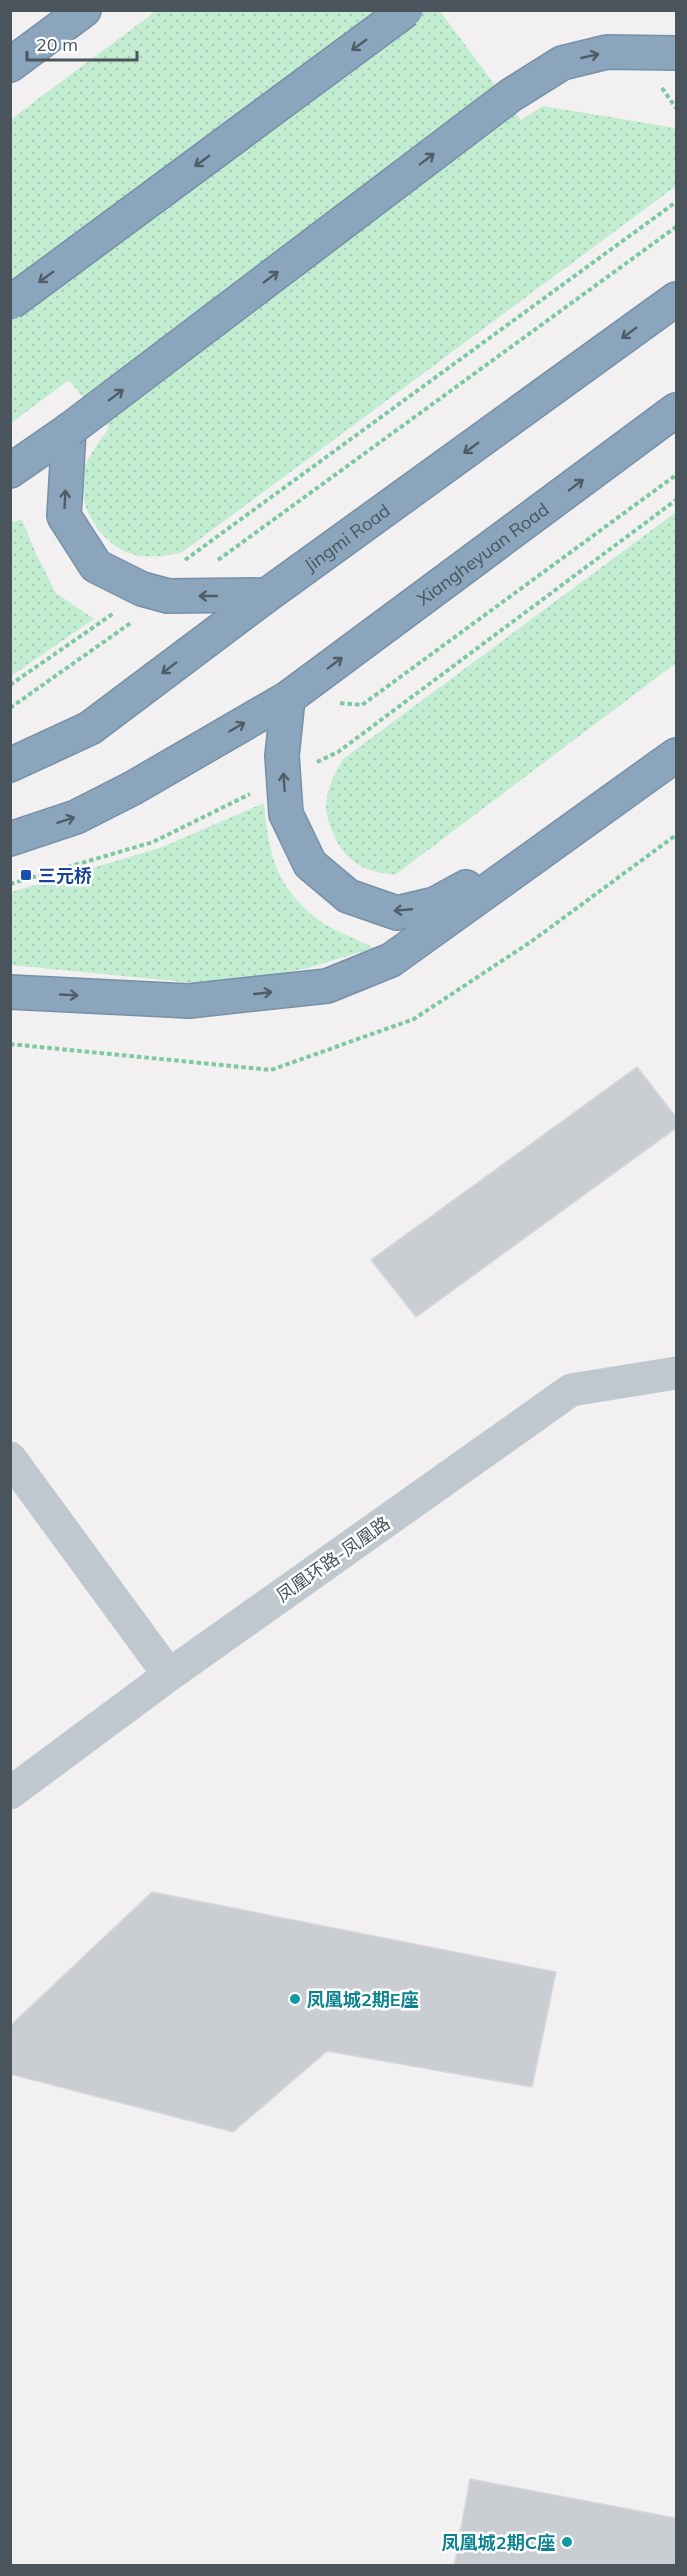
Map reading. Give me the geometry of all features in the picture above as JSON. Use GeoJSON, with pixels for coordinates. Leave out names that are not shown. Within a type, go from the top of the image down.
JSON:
{"type":"FeatureCollection","features":[{"type":"Feature","properties":{"kind":"highway"},"geometry":{"type":"LineString","coordinates":[[10,65],[84,10]]}},
{"type":"Feature","properties":{"kind":"highway"},"geometry":{"type":"LineString","coordinates":[[10,303],[406,10]]}},
{"type":"Feature","properties":{"kind":"highway"},"geometry":{"type":"LineString","coordinates":[[10,471],[69,430],[511,96],[562,63],[607,52],[676,53]]}},
{"type":"Feature","properties":{"kind":"highway","name":"Jingmi Road"},"geometry":{"type":"LineString","coordinates":[[10,765],[90,728],[267,595],[676,299]]}},
{"type":"Feature","properties":{"kind":"highway","name":"Xiangheyuan Road"},"geometry":{"type":"LineString","coordinates":[[288,698],[676,410]]}},
{"type":"Feature","properties":{"kind":"highway"},"geometry":{"type":"LineString","coordinates":[[69,430],[64,516],[96,566],[155,593],[267,595]]}},
{"type":"Feature","properties":{"kind":"highway"},"geometry":{"type":"LineString","coordinates":[[288,698],[282,756],[286,814],[309,864],[348,896],[398,913],[435,904],[487,875],[676,730]]}},
{"type":"Feature","properties":{"kind":"highway"},"geometry":{"type":"LineString","coordinates":[[10,838],[76,817],[133,788],[288,698]]}},
{"type":"Feature","properties":{"kind":"highway"},"geometry":{"type":"LineString","coordinates":[[10,992],[189,1001],[327,986],[391,960],[676,755]]}},
{"type":"Feature","properties":{"kind":"street","name":"凤凰环路-凤凰路"},"geometry":{"type":"LineString","coordinates":[[10,1793],[169,1675],[571,1390],[676,1373]]}},
{"type":"Feature","properties":{"kind":"street"},"geometry":{"type":"LineString","coordinates":[[10,1458],[169,1675]]}},
{"type":"Feature","properties":{"kind":"path"},"geometry":{"type":"LineString","coordinates":[[10,708],[155,593],[676,202]]}},
{"type":"Feature","properties":{"kind":"path"},"geometry":{"type":"LineString","coordinates":[[216,561],[676,227]]}},
{"type":"Feature","properties":{"kind":"path"},"geometry":{"type":"LineString","coordinates":[[288,698],[362,705],[676,476]]}},
{"type":"Feature","properties":{"kind":"path"},"geometry":{"type":"LineString","coordinates":[[316,762],[338,752],[676,500]]}},
{"type":"Feature","properties":{"kind":"path"},"geometry":{"type":"LineString","coordinates":[[10,685],[103,622],[155,593]]}},
{"type":"Feature","properties":{"kind":"path"},"geometry":{"type":"LineString","coordinates":[[10,884],[153,842],[252,793]]}},
{"type":"Feature","properties":{"kind":"green space"},"geometry":{"type":"Polygon","coordinates":[[[156,11],[440,11],[521,120],[543,106],[676,128],[676,186],[181,553],[158,556],[135,555],[124,551],[104,536],[96,527],[85,505],[82,481],[85,466],[109,428],[69,380],[11,423],[10,120],[156,11]]]}},
{"type":"Feature","properties":{"kind":"green space"},"geometry":{"type":"Polygon","coordinates":[[[676,512],[676,663],[395,875],[366,869],[347,855],[334,836],[326,807],[329,788],[343,759],[676,512]]]}},
{"type":"Feature","properties":{"kind":"green space"},"geometry":{"type":"Polygon","coordinates":[[[22,520],[56,593],[94,619],[11,676],[11,522],[22,520]]]}},
{"type":"Feature","properties":{"kind":"green space"},"geometry":{"type":"Polygon","coordinates":[[[264,803],[268,837],[276,867],[291,893],[322,923],[374,948],[308,968],[253,979],[196,983],[11,965],[11,892],[160,848],[264,803]]]}},
{"type":"Feature","properties":{"kind":"building"},"geometry":{"type":"Polygon","coordinates":[[[637,1067],[676,1117],[676,1128],[416,1317],[371,1260],[637,1067]]]}},
{"type":"Feature","properties":{"kind":"building","name":"凤凰城2期E座"},"geometry":{"type":"Polygon","coordinates":[[[152,1892],[556,1972],[532,2087],[327,2051],[233,2132],[10,2074],[10,2026],[152,1892]]]}},
{"type":"Feature","properties":{"kind":"building","name":"凤凰城2期C座"},"geometry":{"type":"Polygon","coordinates":[[[470,2479],[676,2518],[676,2566],[454,2566],[470,2479]]]}},
{"type":"Feature","properties":{"kind":"place","name":"三元桥"},"geometry":{"type":"Point","coordinates":[26,875]}},
{"type":"Feature","properties":{"kind":"place","name":"凤凰城2期E座"},"geometry":{"type":"Point","coordinates":[295,1999]}},
{"type":"Feature","properties":{"kind":"place","name":"凤凰城2期C座"},"geometry":{"type":"Point","coordinates":[567,2542]}}]}
